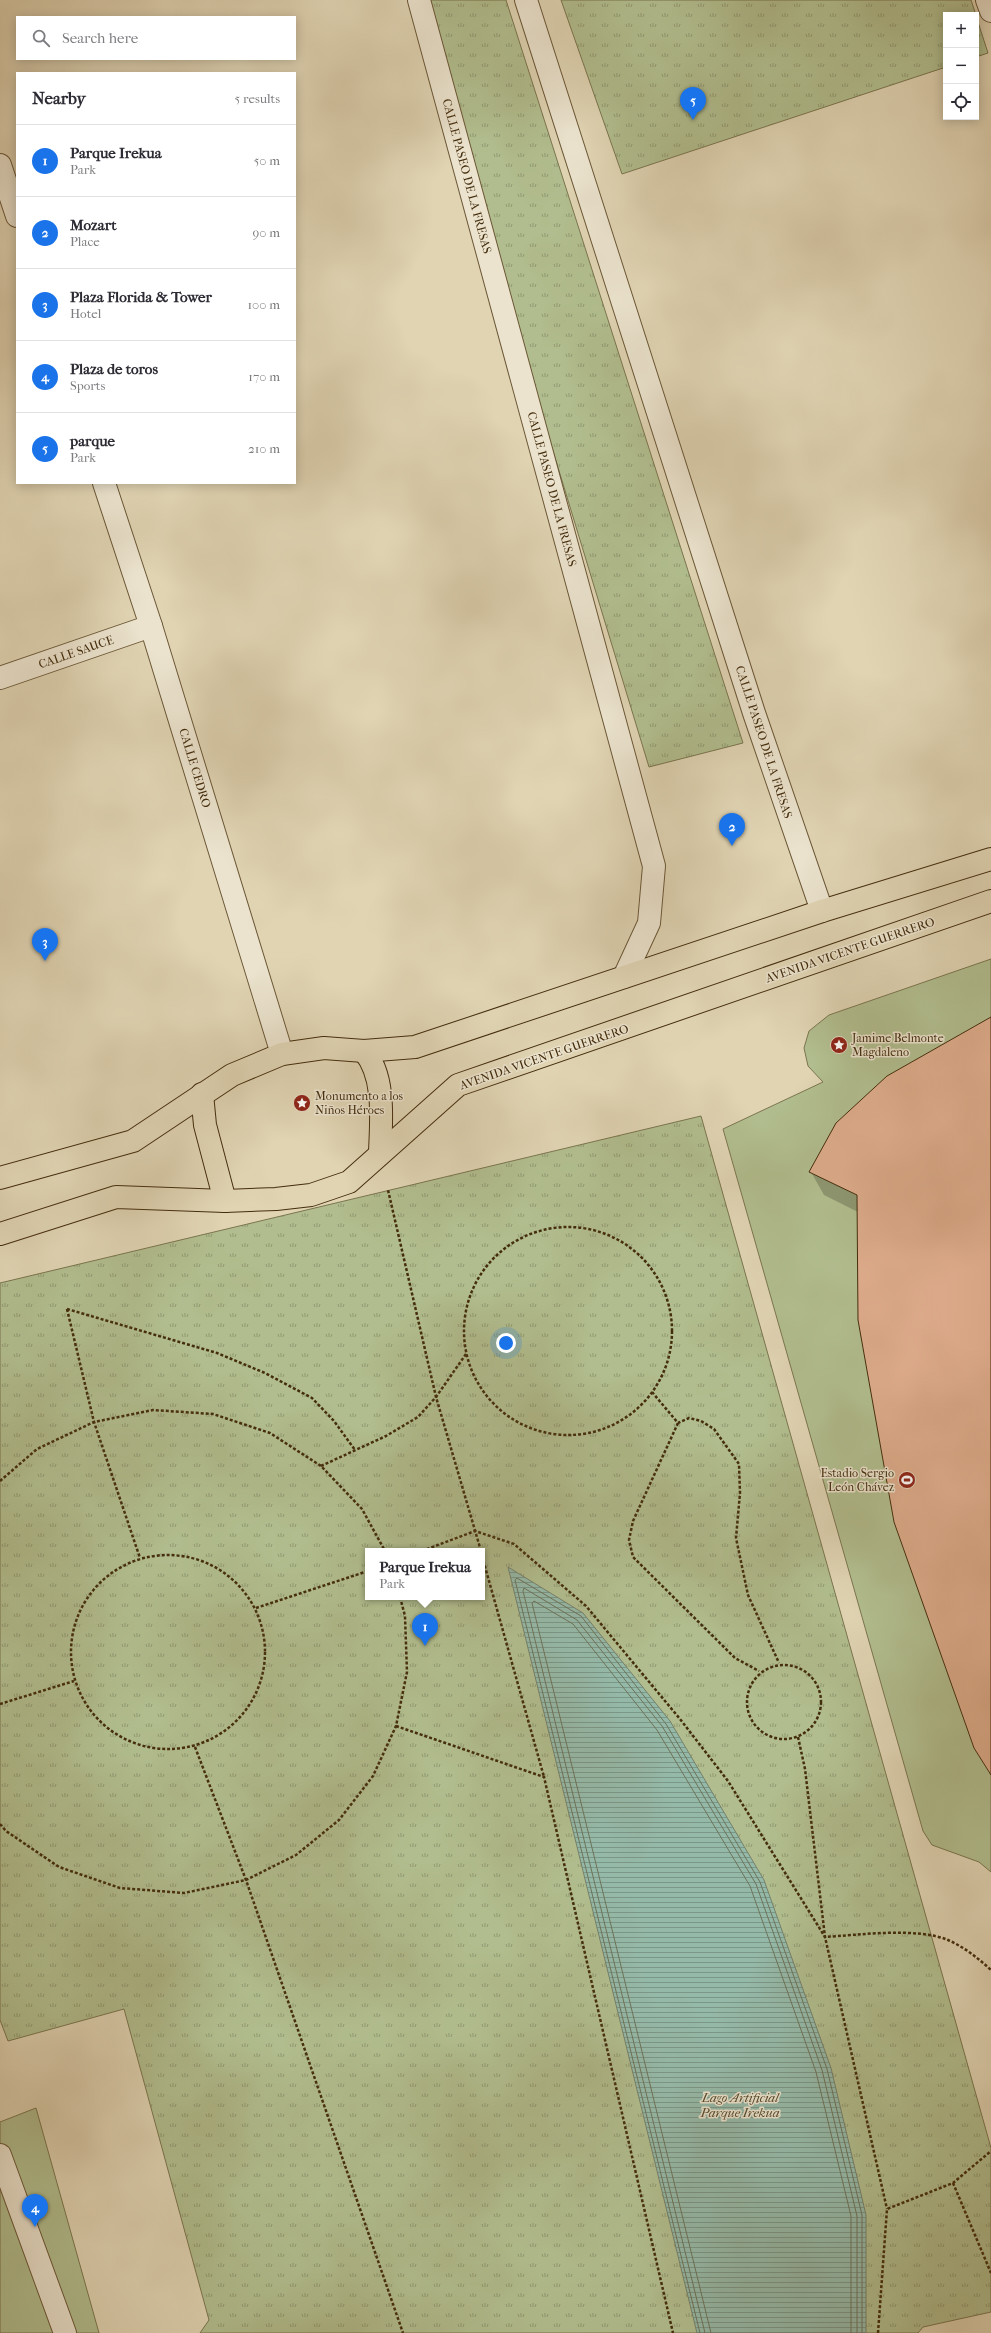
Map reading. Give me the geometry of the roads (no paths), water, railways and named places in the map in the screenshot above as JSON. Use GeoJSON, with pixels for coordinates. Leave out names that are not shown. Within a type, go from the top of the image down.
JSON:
{"type":"FeatureCollection","features":[{"type":"Feature","properties":{"kind":"main road"},"geometry":{"type":"LineString","coordinates":[[0,1178],[132,1141],[232,1075],[282,1054],[324,1048],[364,1051],[415,1047],[822,911],[991,859]]}},
{"type":"Feature","properties":{"kind":"main road","name":"AVENIDA VICENTE GUERRERO"},"geometry":{"type":"LineString","coordinates":[[0,1234],[116,1197],[225,1201],[276,1199],[310,1195],[349,1182],[458,1085],[991,901]]}},
{"type":"Feature","properties":{"kind":"main road"},"geometry":{"type":"LineString","coordinates":[[364,1051],[372,1061],[377,1081],[381,1121],[380,1153]]}},
{"type":"Feature","properties":{"kind":"main road"},"geometry":{"type":"LineString","coordinates":[[202,1094],[205,1125],[225,1201]]}},
{"type":"Feature","properties":{"kind":"street","name":"CALLE PASEO DE LA FRESAS"},"geometry":{"type":"LineString","coordinates":[[419,0],[654,866],[649,923],[624,977]]}},
{"type":"Feature","properties":{"kind":"street","name":"CALLE PASEO DE LA FRESAS"},"geometry":{"type":"LineString","coordinates":[[526,0],[754,713],[822,911]]}},
{"type":"Feature","properties":{"kind":"street"},"geometry":{"type":"LineString","coordinates":[[987,0],[991,11]]}},
{"type":"Feature","properties":{"kind":"street"},"geometry":{"type":"LineString","coordinates":[[0,165],[16,213]]}},
{"type":"Feature","properties":{"kind":"street","name":"CALLE CEDRO"},"geometry":{"type":"LineString","coordinates":[[104,484],[151,626],[282,1054]]}},
{"type":"Feature","properties":{"kind":"street","name":"CALLE SAUCE"},"geometry":{"type":"LineString","coordinates":[[0,678],[151,626]]}},
{"type":"Feature","properties":{"kind":"street"},"geometry":{"type":"LineString","coordinates":[[0,2155],[65,2333]]}},
{"type":"Feature","properties":{"kind":"water","name":"Lago Artificial Parque Irekua"},"geometry":{"type":"Polygon","coordinates":[[[508,1567],[583,1613],[670,1721],[764,1880],[831,2068],[866,2215],[866,2333],[697,2333],[508,1567]]]}},
{"type":"Feature","properties":{"kind":"place","name":"parque"},"geometry":{"type":"Point","coordinates":[693,120]}},
{"type":"Feature","properties":{"kind":"place","name":"Mozart"},"geometry":{"type":"Point","coordinates":[732,846]}},
{"type":"Feature","properties":{"kind":"place","name":"Plaza Florida & Tower"},"geometry":{"type":"Point","coordinates":[45,961]}},
{"type":"Feature","properties":{"kind":"place","name":"Jamime Belmonte Magdaleno"},"geometry":{"type":"Point","coordinates":[839,1045]}},
{"type":"Feature","properties":{"kind":"place","name":"Monumento a los Niños Héroes"},"geometry":{"type":"Point","coordinates":[302,1103]}},
{"type":"Feature","properties":{"kind":"place","name":"Estadio Sergio León Chávez"},"geometry":{"type":"Point","coordinates":[907,1480]}},
{"type":"Feature","properties":{"kind":"place","name":"Parque Irekua"},"geometry":{"type":"Point","coordinates":[425,1646]}},
{"type":"Feature","properties":{"kind":"place","name":"Plaza de toros"},"geometry":{"type":"Point","coordinates":[35,2227]}}]}
